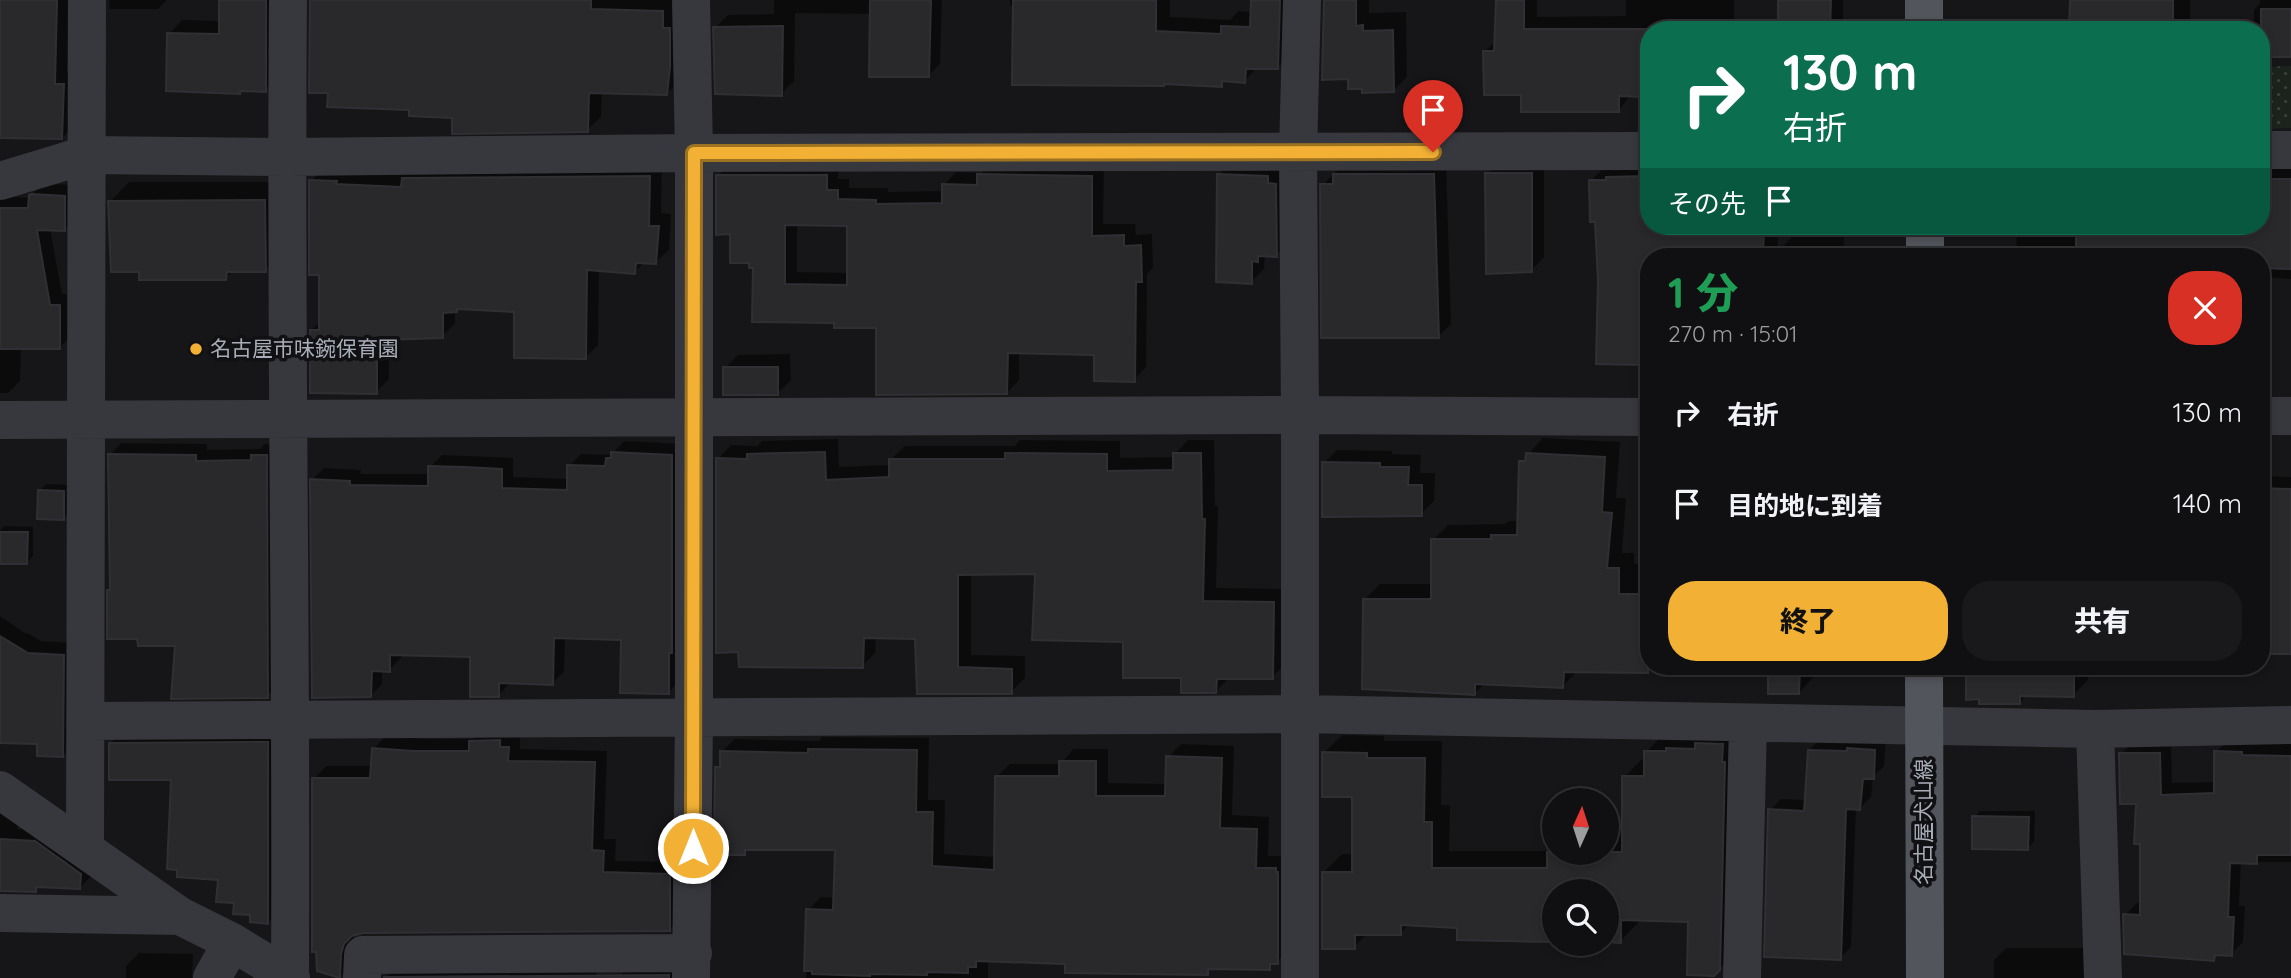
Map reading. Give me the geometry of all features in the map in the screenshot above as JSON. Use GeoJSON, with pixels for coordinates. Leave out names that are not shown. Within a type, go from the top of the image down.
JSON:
{"type":"FeatureCollection","features":[{"type":"Feature","properties":{"kind":"main road"},"geometry":{"type":"LineString","coordinates":[[1924,0],[1924,21]]}},
{"type":"Feature","properties":{"kind":"main road","name":"名古屋犬山線"},"geometry":{"type":"LineString","coordinates":[[1924,675],[1925,978]]}},
{"type":"Feature","properties":{"kind":"street"},"geometry":{"type":"LineString","coordinates":[[85,847],[86,0]]}},
{"type":"Feature","properties":{"kind":"street"},"geometry":{"type":"LineString","coordinates":[[288,0],[290,978]]}},
{"type":"Feature","properties":{"kind":"street"},"geometry":{"type":"LineString","coordinates":[[362,978],[363,955],[692,966],[694,153],[691,0]]}},
{"type":"Feature","properties":{"kind":"street"},"geometry":{"type":"LineString","coordinates":[[1300,978],[1298,152],[1302,0]]}},
{"type":"Feature","properties":{"kind":"street"},"geometry":{"type":"LineString","coordinates":[[2270,150],[2291,150]]}},
{"type":"Feature","properties":{"kind":"street"},"geometry":{"type":"LineString","coordinates":[[0,181],[86,155],[287,157],[694,153],[1640,151]]}},
{"type":"Feature","properties":{"kind":"street"},"geometry":{"type":"LineString","coordinates":[[0,420],[1300,415],[1640,417]]}},
{"type":"Feature","properties":{"kind":"street"},"geometry":{"type":"LineString","coordinates":[[2270,416],[2291,415]]}},
{"type":"Feature","properties":{"kind":"street"},"geometry":{"type":"LineString","coordinates":[[86,721],[1300,714],[2095,729],[2291,725]]}},
{"type":"Feature","properties":{"kind":"street"},"geometry":{"type":"LineString","coordinates":[[1742,978],[1748,723]]}},
{"type":"Feature","properties":{"kind":"street"},"geometry":{"type":"LineString","coordinates":[[2095,729],[2104,978]]}},
{"type":"Feature","properties":{"kind":"street"},"geometry":{"type":"LineString","coordinates":[[0,790],[180,916],[232,942],[290,978]]}},
{"type":"Feature","properties":{"kind":"street"},"geometry":{"type":"LineString","coordinates":[[0,913],[180,916]]}},
{"type":"Feature","properties":{"kind":"street"},"geometry":{"type":"LineString","coordinates":[[212,978],[232,942]]}},
{"type":"Feature","properties":{"kind":"shaded area"},"geometry":{"type":"Polygon","coordinates":[[[2291,66],[2291,128],[2270,129],[2270,67],[2291,66]]]}},
{"type":"Feature","properties":{"kind":"building"},"geometry":{"type":"Polygon","coordinates":[[[0,0],[57,0],[55,84],[64,84],[62,139],[0,138],[0,0]]]}},
{"type":"Feature","properties":{"kind":"building"},"geometry":{"type":"Polygon","coordinates":[[[219,0],[266,0],[266,92],[240,91],[240,94],[166,91],[167,33],[219,34],[219,0]]]}},
{"type":"Feature","properties":{"kind":"building"},"geometry":{"type":"Polygon","coordinates":[[[310,0],[591,0],[591,9],[663,11],[663,28],[670,28],[667,95],[589,93],[588,132],[452,134],[452,118],[409,116],[409,110],[327,107],[328,93],[309,93],[310,0]]]}},
{"type":"Feature","properties":{"kind":"building"},"geometry":{"type":"Polygon","coordinates":[[[870,0],[931,0],[929,77],[869,77],[870,0]]]}},
{"type":"Feature","properties":{"kind":"building"},"geometry":{"type":"Polygon","coordinates":[[[1013,0],[1156,0],[1156,31],[1221,34],[1221,26],[1250,27],[1251,0],[1280,0],[1278,69],[1246,69],[1245,83],[1222,81],[1222,87],[1164,84],[1012,85],[1013,0]]]}},
{"type":"Feature","properties":{"kind":"building"},"geometry":{"type":"Polygon","coordinates":[[[1324,0],[1356,0],[1356,26],[1363,25],[1363,31],[1393,30],[1394,92],[1362,93],[1362,89],[1348,89],[1348,79],[1322,80],[1324,0]]]}},
{"type":"Feature","properties":{"kind":"building"},"geometry":{"type":"Polygon","coordinates":[[[1496,0],[1524,0],[1524,29],[1640,29],[1640,97],[1619,96],[1619,112],[1521,112],[1521,95],[1484,95],[1483,51],[1494,51],[1496,0]]]}},
{"type":"Feature","properties":{"kind":"building"},"geometry":{"type":"Polygon","coordinates":[[[1778,0],[1831,0],[1830,21],[1778,21],[1778,0]]]}},
{"type":"Feature","properties":{"kind":"building"},"geometry":{"type":"Polygon","coordinates":[[[2070,0],[2173,0],[2173,21],[2069,21],[2070,0]]]}},
{"type":"Feature","properties":{"kind":"building"},"geometry":{"type":"Polygon","coordinates":[[[2261,9],[2291,9],[2291,57],[2270,57],[2270,21],[2261,21],[2261,9]]]}},
{"type":"Feature","properties":{"kind":"building"},"geometry":{"type":"Polygon","coordinates":[[[783,26],[782,96],[715,94],[713,27],[783,26]]]}},
{"type":"Feature","properties":{"kind":"building"},"geometry":{"type":"Polygon","coordinates":[[[1485,173],[1532,173],[1532,272],[1486,274],[1485,173]]]}},
{"type":"Feature","properties":{"kind":"building"},"geometry":{"type":"Polygon","coordinates":[[[977,174],[1092,176],[1092,236],[1124,235],[1124,246],[1141,245],[1142,282],[1136,282],[1135,382],[1094,381],[1094,355],[1008,353],[1007,394],[876,395],[876,328],[834,328],[834,323],[752,322],[753,268],[749,268],[749,263],[730,263],[730,234],[716,235],[716,175],[827,175],[827,190],[838,190],[838,199],[876,200],[876,204],[942,203],[942,184],[977,185],[977,174]],[[785,225],[785,284],[847,285],[847,226],[785,225]]]}},
{"type":"Feature","properties":{"kind":"building"},"geometry":{"type":"Polygon","coordinates":[[[1217,174],[1268,176],[1268,183],[1276,184],[1277,257],[1258,256],[1258,262],[1252,261],[1252,284],[1216,282],[1217,174]]]}},
{"type":"Feature","properties":{"kind":"building"},"geometry":{"type":"Polygon","coordinates":[[[1333,174],[1434,174],[1439,338],[1321,338],[1320,184],[1333,184],[1333,174]]]}},
{"type":"Feature","properties":{"kind":"building"},"geometry":{"type":"Polygon","coordinates":[[[650,176],[649,226],[659,226],[656,264],[636,263],[635,274],[587,270],[586,359],[514,358],[514,312],[457,309],[457,312],[443,313],[443,338],[377,340],[377,394],[310,393],[310,330],[319,330],[319,275],[309,275],[309,180],[401,187],[402,178],[650,176]]]}},
{"type":"Feature","properties":{"kind":"building"},"geometry":{"type":"Polygon","coordinates":[[[1640,176],[1640,235],[1764,235],[1763,248],[1640,248],[1640,365],[1596,364],[1598,280],[1595,222],[1590,222],[1589,180],[1606,180],[1606,177],[1640,176]]]}},
{"type":"Feature","properties":{"kind":"building"},"geometry":{"type":"Polygon","coordinates":[[[2270,179],[2291,179],[2291,269],[2270,268],[2270,248],[2076,248],[2076,235],[2270,235],[2270,179]]]}},
{"type":"Feature","properties":{"kind":"building"},"geometry":{"type":"Polygon","coordinates":[[[31,194],[65,196],[65,231],[37,230],[50,305],[60,305],[60,349],[0,349],[0,208],[28,208],[31,194]]]}},
{"type":"Feature","properties":{"kind":"building"},"geometry":{"type":"Polygon","coordinates":[[[265,200],[266,272],[227,272],[226,280],[139,280],[139,272],[111,272],[108,201],[265,200]]]}},
{"type":"Feature","properties":{"kind":"building"},"geometry":{"type":"Polygon","coordinates":[[[723,367],[778,367],[778,395],[723,395],[723,367]]]}},
{"type":"Feature","properties":{"kind":"building"},"geometry":{"type":"Polygon","coordinates":[[[611,452],[672,455],[672,653],[669,653],[669,694],[620,693],[621,640],[554,638],[553,685],[499,683],[499,697],[470,697],[470,657],[390,655],[390,672],[372,671],[371,697],[312,698],[310,479],[350,481],[350,485],[428,486],[428,466],[465,467],[502,469],[502,488],[567,490],[567,465],[605,466],[606,458],[611,458],[611,452]]]}},
{"type":"Feature","properties":{"kind":"building"},"geometry":{"type":"Polygon","coordinates":[[[825,452],[826,480],[889,477],[889,459],[1005,459],[1005,453],[1107,454],[1107,471],[1173,470],[1173,453],[1201,453],[1202,519],[1205,519],[1203,601],[1274,602],[1273,679],[1217,679],[1216,693],[1181,693],[1181,678],[1123,678],[1123,642],[1032,640],[1035,574],[958,575],[958,667],[1012,669],[1012,694],[917,694],[915,639],[864,638],[863,668],[739,667],[738,652],[716,653],[716,458],[747,459],[747,454],[825,452]]]}},
{"type":"Feature","properties":{"kind":"building"},"geometry":{"type":"Polygon","coordinates":[[[1526,453],[1605,457],[1602,512],[1612,513],[1607,568],[1619,568],[1619,594],[1640,594],[1640,673],[1564,672],[1563,688],[1475,684],[1475,695],[1362,689],[1363,599],[1431,599],[1431,539],[1491,539],[1491,535],[1517,535],[1519,461],[1525,461],[1526,453]]]}},
{"type":"Feature","properties":{"kind":"building"},"geometry":{"type":"Polygon","coordinates":[[[108,454],[196,455],[196,461],[251,460],[251,455],[267,455],[268,698],[171,699],[175,646],[138,646],[137,639],[107,639],[107,590],[110,590],[108,454]]]}},
{"type":"Feature","properties":{"kind":"building"},"geometry":{"type":"Polygon","coordinates":[[[1322,462],[1380,463],[1380,467],[1409,467],[1408,485],[1422,485],[1422,516],[1322,517],[1322,462]]]}},
{"type":"Feature","properties":{"kind":"building"},"geometry":{"type":"Polygon","coordinates":[[[2270,488],[2291,489],[2291,654],[2270,654],[2270,488]]]}},
{"type":"Feature","properties":{"kind":"building"},"geometry":{"type":"Polygon","coordinates":[[[38,490],[64,491],[64,520],[37,519],[38,490]]]}},
{"type":"Feature","properties":{"kind":"building"},"geometry":{"type":"Polygon","coordinates":[[[0,532],[28,532],[27,564],[0,564],[0,532]]]}},
{"type":"Feature","properties":{"kind":"building"},"geometry":{"type":"Polygon","coordinates":[[[0,636],[28,653],[64,655],[63,757],[37,756],[37,744],[0,743],[0,636]]]}},
{"type":"Feature","properties":{"kind":"building"},"geometry":{"type":"Polygon","coordinates":[[[1768,675],[1800,675],[1799,694],[1768,694],[1768,675]]]}},
{"type":"Feature","properties":{"kind":"building"},"geometry":{"type":"Polygon","coordinates":[[[1966,675],[2074,675],[2074,697],[2020,696],[2020,704],[1979,704],[1979,699],[1966,700],[1966,675]]]}},
{"type":"Feature","properties":{"kind":"building"},"geometry":{"type":"Polygon","coordinates":[[[500,740],[500,747],[509,747],[508,761],[595,762],[592,850],[604,851],[603,872],[670,874],[670,931],[363,933],[352,936],[344,944],[340,978],[317,971],[316,952],[312,952],[312,778],[370,778],[372,748],[469,751],[469,741],[500,740]]]}},
{"type":"Feature","properties":{"kind":"building"},"geometry":{"type":"Polygon","coordinates":[[[268,742],[268,924],[250,922],[250,915],[233,914],[234,903],[216,902],[218,880],[177,877],[177,870],[167,869],[171,780],[109,780],[109,743],[268,742]]]}},
{"type":"Feature","properties":{"kind":"building"},"geometry":{"type":"Polygon","coordinates":[[[1695,743],[1723,744],[1722,762],[1725,762],[1720,970],[1714,976],[1687,975],[1688,922],[1621,920],[1619,943],[1619,879],[1542,879],[1542,942],[1457,940],[1457,928],[1401,925],[1401,935],[1355,935],[1355,949],[1322,949],[1322,872],[1352,872],[1352,797],[1322,797],[1322,752],[1367,753],[1367,758],[1425,758],[1424,822],[1432,822],[1432,868],[1547,868],[1547,865],[1619,865],[1619,852],[1622,852],[1622,776],[1644,776],[1644,751],[1666,751],[1666,748],[1695,749],[1695,743]]]}},
{"type":"Feature","properties":{"kind":"building"},"geometry":{"type":"Polygon","coordinates":[[[1847,748],[1875,750],[1874,779],[1863,779],[1860,810],[1846,809],[1841,960],[1764,957],[1768,809],[1804,811],[1808,750],[1847,751],[1847,748]]]}},
{"type":"Feature","properties":{"kind":"building"},"geometry":{"type":"Polygon","coordinates":[[[808,749],[917,750],[916,812],[933,812],[932,866],[994,870],[995,776],[1059,776],[1059,761],[1096,761],[1096,796],[1165,796],[1166,756],[1222,758],[1220,828],[1257,829],[1256,868],[1276,868],[1278,872],[1278,964],[1270,964],[1270,970],[1208,969],[1208,975],[1065,973],[1065,964],[976,961],[976,967],[968,967],[968,973],[927,972],[927,975],[870,976],[812,974],[812,971],[804,971],[806,909],[833,910],[835,850],[745,850],[745,855],[714,855],[715,767],[720,767],[720,751],[808,753],[808,749]]]}},
{"type":"Feature","properties":{"kind":"building"},"geometry":{"type":"Polygon","coordinates":[[[2214,751],[2242,752],[2242,755],[2291,756],[2291,855],[2257,855],[2257,864],[2230,863],[2228,917],[2234,917],[2232,956],[2215,955],[2214,961],[2124,954],[2123,914],[2140,915],[2140,844],[2134,844],[2136,804],[2120,804],[2119,753],[2160,753],[2161,795],[2214,793],[2214,751]]]}},
{"type":"Feature","properties":{"kind":"building"},"geometry":{"type":"Polygon","coordinates":[[[1972,816],[2029,817],[2028,850],[1972,849],[1972,816]]]}},
{"type":"Feature","properties":{"kind":"building"},"geometry":{"type":"Polygon","coordinates":[[[0,839],[35,841],[81,874],[80,889],[36,887],[36,892],[0,891],[0,839]]]}},
{"type":"Feature","properties":{"kind":"building"},"geometry":{"type":"Polygon","coordinates":[[[669,975],[669,978],[384,978],[384,977],[669,975]]]}},
{"type":"Feature","properties":{"kind":"place","name":"名古屋市味鋺保育園"},"geometry":{"type":"Point","coordinates":[196,349]}},
{"type":"Feature","properties":{"kind":"route"},"geometry":{"type":"LineString","coordinates":[[693,848],[694,153],[1433,152]]}}]}
